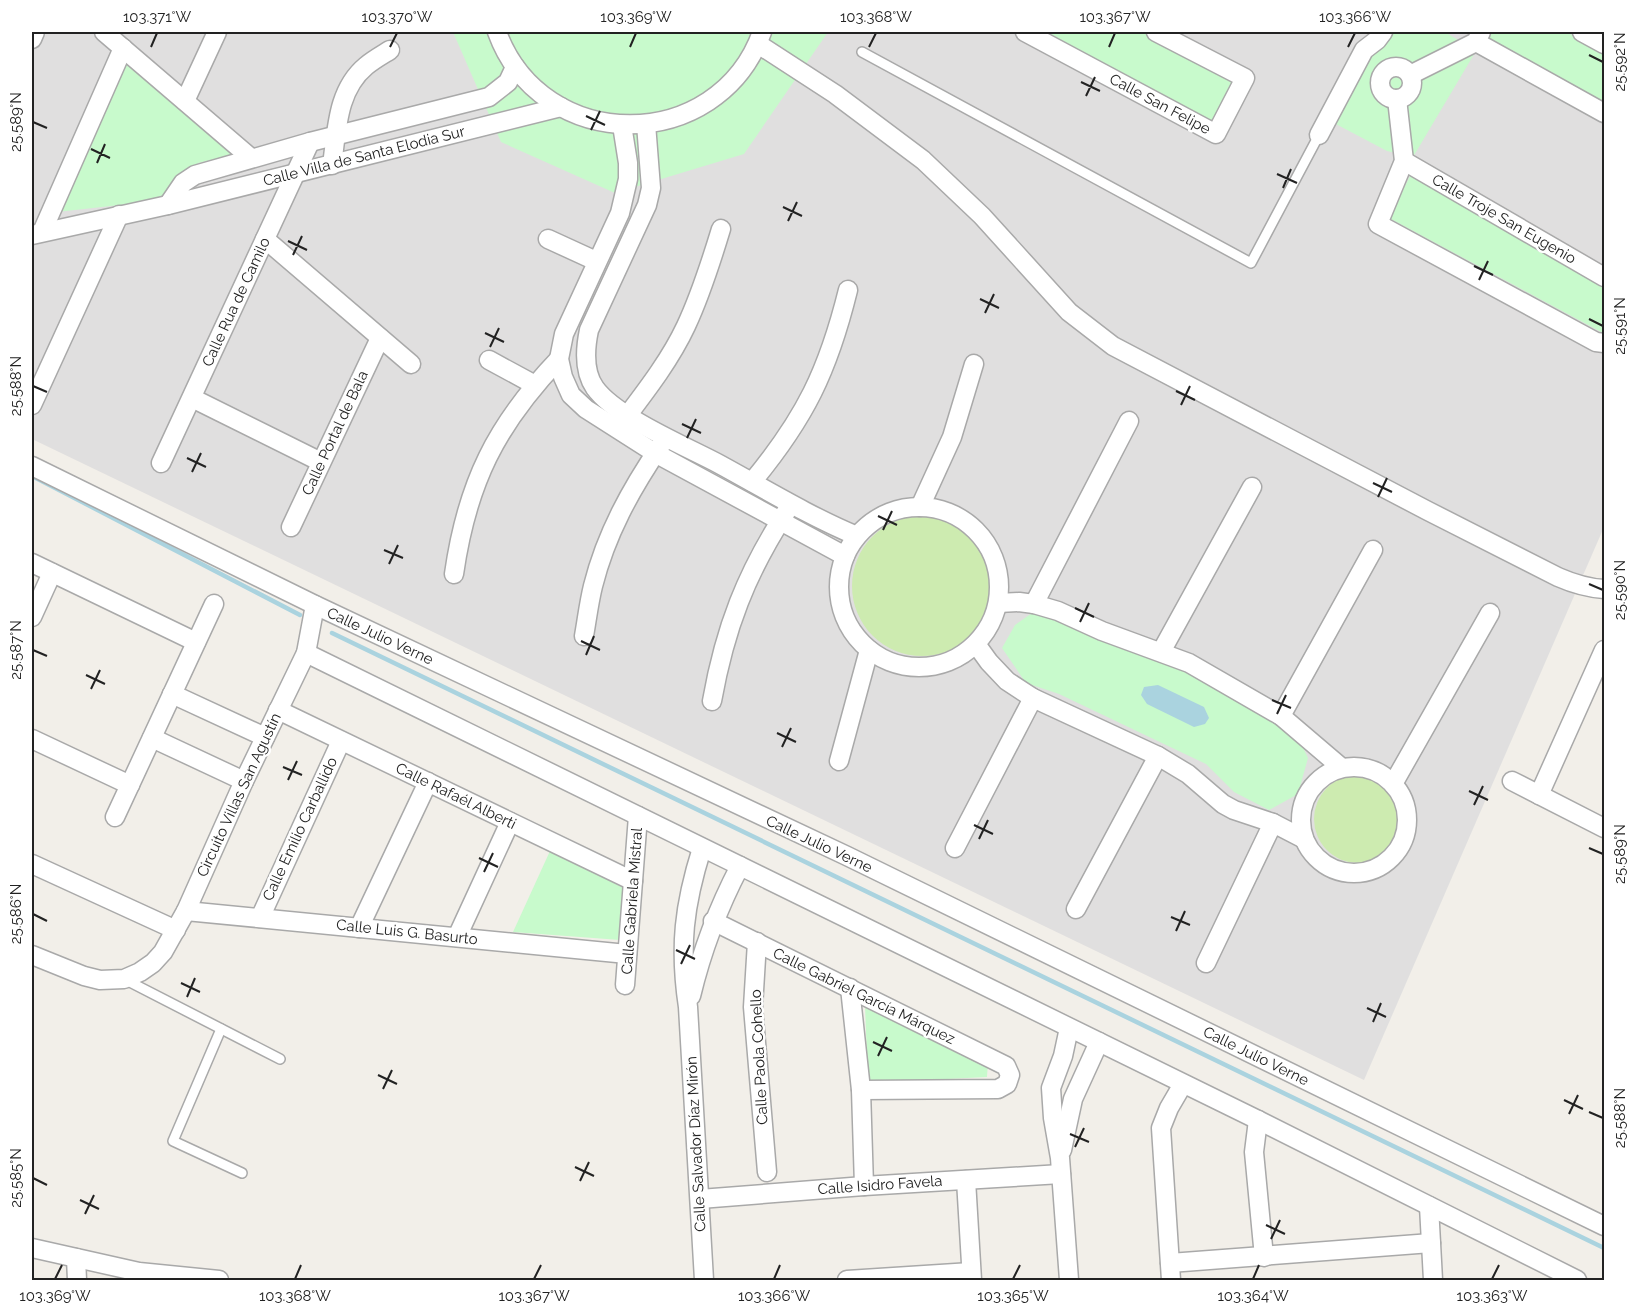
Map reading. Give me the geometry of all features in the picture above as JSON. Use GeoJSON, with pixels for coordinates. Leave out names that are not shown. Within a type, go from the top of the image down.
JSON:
{"type":"FeatureCollection","features":[{"type":"Feature","properties":{"kind":"street"},"geometry":{"type":"LineString","coordinates":[[32,39],[35,32]]}},
{"type":"Feature","properties":{"kind":"street"},"geometry":{"type":"LineString","coordinates":[[104,32],[251,158]]}},
{"type":"Feature","properties":{"kind":"street"},"geometry":{"type":"LineString","coordinates":[[185,101],[217,32]]}},
{"type":"Feature","properties":{"kind":"street"},"geometry":{"type":"LineString","coordinates":[[498,32],[502,44],[529,83],[561,107],[591,120],[622,125],[669,120],[690,112],[710,100],[728,86],[743,69],[760,38],[923,160],[982,216],[1069,312],[1113,346],[1417,506],[1558,577],[1583,586],[1605,589]]}},
{"type":"Feature","properties":{"kind":"street","name":"Calle San Felipe"},"geometry":{"type":"LineString","coordinates":[[1025,32],[1215,134],[1245,78],[1156,32]]}},
{"type":"Feature","properties":{"kind":"street"},"geometry":{"type":"LineString","coordinates":[[1320,135],[1362,48],[1377,40],[1383,32]]}},
{"type":"Feature","properties":{"kind":"street"},"geometry":{"type":"LineString","coordinates":[[1582,32],[1605,44]]}},
{"type":"Feature","properties":{"kind":"street"},"geometry":{"type":"LineString","coordinates":[[1410,75],[1479,37],[1605,113]]}},
{"type":"Feature","properties":{"kind":"street"},"geometry":{"type":"LineString","coordinates":[[37,234],[123,48]]}},
{"type":"Feature","properties":{"kind":"street"},"geometry":{"type":"LineString","coordinates":[[1362,48],[1383,74]]}},
{"type":"Feature","properties":{"kind":"street"},"geometry":{"type":"LineString","coordinates":[[332,165],[340,109],[351,84],[366,65],[390,50]]}},
{"type":"Feature","properties":{"kind":"street","name":"Calle Villa de Santa Elodia Sur"},"geometry":{"type":"LineString","coordinates":[[168,205],[183,183],[195,175],[336,135],[489,96],[508,82],[516,67]]}},
{"type":"Feature","properties":{"kind":"street"},"geometry":{"type":"LineString","coordinates":[[1399,67],[1410,75],[1411,88],[1406,96],[1398,99],[1389,97],[1382,91],[1380,82],[1383,74],[1390,68],[1399,67]]}},
{"type":"Feature","properties":{"kind":"street"},"geometry":{"type":"LineString","coordinates":[[1398,99],[1404,160],[1378,224],[1596,342],[1605,343]]}},
{"type":"Feature","properties":{"kind":"street","name":"Calle Villa de Santa Elodia Sur"},"geometry":{"type":"LineString","coordinates":[[37,234],[119,214],[168,205],[561,107]]}},
{"type":"Feature","properties":{"kind":"street"},"geometry":{"type":"LineString","coordinates":[[646,124],[651,188],[647,205],[589,330],[585,347],[586,365],[593,386],[607,402],[627,416],[753,482],[790,505],[857,536]]}},
{"type":"Feature","properties":{"kind":"street"},"geometry":{"type":"LineString","coordinates":[[622,125],[628,179],[620,213],[564,334],[559,359],[563,377],[571,395],[586,410],[655,453],[845,556]]}},
{"type":"Feature","properties":{"kind":"street","name":"Calle Rua de Camilo"},"geometry":{"type":"LineString","coordinates":[[161,463],[310,142]]}},
{"type":"Feature","properties":{"kind":"street","name":"Calle Troje San Eugenio"},"geometry":{"type":"LineString","coordinates":[[1404,160],[1605,277]]}},
{"type":"Feature","properties":{"kind":"street"},"geometry":{"type":"LineString","coordinates":[[32,405],[119,214]]}},
{"type":"Feature","properties":{"kind":"street"},"geometry":{"type":"LineString","coordinates":[[627,416],[659,374],[686,328],[706,279],[721,229]]}},
{"type":"Feature","properties":{"kind":"street"},"geometry":{"type":"LineString","coordinates":[[265,239],[411,364]]}},
{"type":"Feature","properties":{"kind":"street"},"geometry":{"type":"LineString","coordinates":[[548,239],[597,261]]}},
{"type":"Feature","properties":{"kind":"street"},"geometry":{"type":"LineString","coordinates":[[753,482],[780,449],[804,412],[823,373],[838,333],[848,290]]}},
{"type":"Feature","properties":{"kind":"street","name":"Calle Portal de Bala"},"geometry":{"type":"LineString","coordinates":[[291,527],[380,338]]}},
{"type":"Feature","properties":{"kind":"street"},"geometry":{"type":"LineString","coordinates":[[454,574],[467,505],[479,473],[513,412],[559,359]]}},
{"type":"Feature","properties":{"kind":"street"},"geometry":{"type":"LineString","coordinates":[[489,360],[535,385]]}},
{"type":"Feature","properties":{"kind":"street"},"geometry":{"type":"LineString","coordinates":[[921,507],[952,437],[974,364]]}},
{"type":"Feature","properties":{"kind":"street"},"geometry":{"type":"LineString","coordinates":[[192,398],[321,462]]}},
{"type":"Feature","properties":{"kind":"street"},"geometry":{"type":"LineString","coordinates":[[1034,604],[1129,421]]}},
{"type":"Feature","properties":{"kind":"street"},"geometry":{"type":"LineString","coordinates":[[584,636],[592,586],[608,539],[629,494],[667,436]]}},
{"type":"Feature","properties":{"kind":"street","name":"Calle Julio Verne"},"geometry":{"type":"LineString","coordinates":[[32,466],[315,605],[847,856],[1605,1226]]}},
{"type":"Feature","properties":{"kind":"street"},"geometry":{"type":"LineString","coordinates":[[1161,652],[1252,486]]}},
{"type":"Feature","properties":{"kind":"street"},"geometry":{"type":"LineString","coordinates":[[712,701],[729,625],[756,562],[790,505]]}},
{"type":"Feature","properties":{"kind":"street"},"geometry":{"type":"LineString","coordinates":[[921,507],[944,511],[965,521],[982,537],[994,557],[999,580],[998,603],[990,625],[976,644],[961,656],[943,664],[924,667],[904,666],[886,660],[869,650],[850,626],[839,596],[840,576],[845,556],[857,536],[885,514],[921,507]]}},
{"type":"Feature","properties":{"kind":"street"},"geometry":{"type":"LineString","coordinates":[[1281,716],[1373,550]]}},
{"type":"Feature","properties":{"kind":"street"},"geometry":{"type":"LineString","coordinates":[[32,563],[196,642]]}},
{"type":"Feature","properties":{"kind":"street"},"geometry":{"type":"LineString","coordinates":[[32,616],[52,573]]}},
{"type":"Feature","properties":{"kind":"street"},"geometry":{"type":"LineString","coordinates":[[115,818],[214,603]]}},
{"type":"Feature","properties":{"kind":"street"},"geometry":{"type":"LineString","coordinates":[[998,603],[1034,604],[1058,611],[1102,631],[1189,663],[1281,716],[1342,768]]}},
{"type":"Feature","properties":{"kind":"street","name":"Circuito Villas San Agustín"},"geometry":{"type":"LineString","coordinates":[[132,976],[153,963],[163,952],[186,911],[244,781],[306,653],[315,605]]}},
{"type":"Feature","properties":{"kind":"street"},"geometry":{"type":"LineString","coordinates":[[1393,784],[1490,613]]}},
{"type":"Feature","properties":{"kind":"street"},"geometry":{"type":"LineString","coordinates":[[976,644],[988,662],[1007,681],[1033,698],[1158,756],[1188,774],[1223,804],[1234,810],[1273,823],[1304,839]]}},
{"type":"Feature","properties":{"kind":"street"},"geometry":{"type":"LineString","coordinates":[[839,761],[869,650]]}},
{"type":"Feature","properties":{"kind":"street"},"geometry":{"type":"LineString","coordinates":[[1539,795],[1605,650]]}},
{"type":"Feature","properties":{"kind":"street"},"geometry":{"type":"LineString","coordinates":[[306,653],[1258,1120],[1577,1281]]}},
{"type":"Feature","properties":{"kind":"street"},"geometry":{"type":"LineString","coordinates":[[172,694],[265,737]]}},
{"type":"Feature","properties":{"kind":"street"},"geometry":{"type":"LineString","coordinates":[[955,848],[1033,698]]}},
{"type":"Feature","properties":{"kind":"street","name":"Calle Rafaél Alberti"},"geometry":{"type":"LineString","coordinates":[[278,710],[633,881]]}},
{"type":"Feature","properties":{"kind":"street"},"geometry":{"type":"LineString","coordinates":[[152,738],[244,781]]}},
{"type":"Feature","properties":{"kind":"street"},"geometry":{"type":"LineString","coordinates":[[32,739],[130,785]]}},
{"type":"Feature","properties":{"kind":"street","name":"Calle Emilio Carballido"},"geometry":{"type":"LineString","coordinates":[[260,918],[341,741]]}},
{"type":"Feature","properties":{"kind":"street"},"geometry":{"type":"LineString","coordinates":[[1076,909],[1158,756]]}},
{"type":"Feature","properties":{"kind":"street"},"geometry":{"type":"LineString","coordinates":[[1356,767],[1382,775],[1393,784],[1403,799],[1407,815],[1406,832],[1400,848],[1389,861],[1374,869],[1358,873],[1341,872],[1326,865],[1313,854],[1304,839],[1301,821],[1304,803],[1312,788],[1325,776],[1342,768],[1356,767]]}},
{"type":"Feature","properties":{"kind":"street"},"geometry":{"type":"LineString","coordinates":[[1512,781],[1605,828]]}},
{"type":"Feature","properties":{"kind":"street"},"geometry":{"type":"LineString","coordinates":[[359,928],[428,782]]}},
{"type":"Feature","properties":{"kind":"street","name":"Calle Gabriela Mistral"},"geometry":{"type":"LineString","coordinates":[[625,985],[638,816]]}},
{"type":"Feature","properties":{"kind":"street"},"geometry":{"type":"LineString","coordinates":[[457,937],[510,822]]}},
{"type":"Feature","properties":{"kind":"street"},"geometry":{"type":"LineString","coordinates":[[1206,963],[1273,823]]}},
{"type":"Feature","properties":{"kind":"street","name":"Calle Salvador Díaz Mirón"},"geometry":{"type":"LineString","coordinates":[[702,848],[692,878],[686,909],[683,971],[688,1007],[704,1281]]}},
{"type":"Feature","properties":{"kind":"street"},"geometry":{"type":"LineString","coordinates":[[32,864],[176,930]]}},
{"type":"Feature","properties":{"kind":"street","name":"Calle Salvador Díaz Mirón"},"geometry":{"type":"LineString","coordinates":[[688,1007],[713,921],[740,866]]}},
{"type":"Feature","properties":{"kind":"street","name":"Calle Luis G. Basurto"},"geometry":{"type":"LineString","coordinates":[[186,911],[627,954]]}},
{"type":"Feature","properties":{"kind":"street","name":"Calle Gabriel García Márquez"},"geometry":{"type":"LineString","coordinates":[[713,921],[1006,1066],[1010,1075],[1007,1084],[998,1089],[861,1090]]}},
{"type":"Feature","properties":{"kind":"street","name":"Calle Paola Cohello"},"geometry":{"type":"LineString","coordinates":[[757,942],[753,1007],[767,1172]]}},
{"type":"Feature","properties":{"kind":"street"},"geometry":{"type":"LineString","coordinates":[[32,955],[100,980],[132,976]]}},
{"type":"Feature","properties":{"kind":"street"},"geometry":{"type":"LineString","coordinates":[[850,988],[861,1090],[864,1186]]}},
{"type":"Feature","properties":{"kind":"street"},"geometry":{"type":"LineString","coordinates":[[1069,1028],[1063,1056],[1051,1088],[1069,1281]]}},
{"type":"Feature","properties":{"kind":"street"},"geometry":{"type":"LineString","coordinates":[[1060,1166],[1073,1099],[1099,1042]]}},
{"type":"Feature","properties":{"kind":"street"},"geometry":{"type":"LineString","coordinates":[[1183,1084],[1161,1128],[1171,1272],[1264,1257],[1431,1244]]}},
{"type":"Feature","properties":{"kind":"street"},"geometry":{"type":"LineString","coordinates":[[1258,1120],[1254,1152],[1264,1257]]}},
{"type":"Feature","properties":{"kind":"street","name":"Calle Isidro Favela"},"geometry":{"type":"LineString","coordinates":[[700,1199],[966,1180],[1060,1166]]}},
{"type":"Feature","properties":{"kind":"street"},"geometry":{"type":"LineString","coordinates":[[847,1281],[972,1276],[966,1180]]}},
{"type":"Feature","properties":{"kind":"street"},"geometry":{"type":"LineString","coordinates":[[1429,1206],[1434,1281]]}},
{"type":"Feature","properties":{"kind":"street"},"geometry":{"type":"LineString","coordinates":[[32,1252],[76,1258],[135,1276],[219,1281]]}},
{"type":"Feature","properties":{"kind":"street"},"geometry":{"type":"LineString","coordinates":[[76,1258],[77,1281]]}},
{"type":"Feature","properties":{"kind":"lane"},"geometry":{"type":"LineString","coordinates":[[862,52],[1251,263],[1320,135]]}},
{"type":"Feature","properties":{"kind":"lane"},"geometry":{"type":"LineString","coordinates":[[132,976],[221,1029],[280,1059]]}},
{"type":"Feature","properties":{"kind":"lane"},"geometry":{"type":"LineString","coordinates":[[221,1029],[173,1141],[242,1173]]}},
{"type":"Feature","properties":{"kind":"shaded area"},"geometry":{"type":"Polygon","coordinates":[[[32,32],[1604,32],[1604,527],[1364,1080],[32,439],[32,32]]]}},
{"type":"Feature","properties":{"kind":"green space"},"geometry":{"type":"Polygon","coordinates":[[[453,32],[828,32],[744,154],[615,193],[501,142],[453,32]]]}},
{"type":"Feature","properties":{"kind":"green space"},"geometry":{"type":"Polygon","coordinates":[[[1039,32],[1146,32],[1236,79],[1212,125],[1039,32]]]}},
{"type":"Feature","properties":{"kind":"green space"},"geometry":{"type":"Polygon","coordinates":[[[1387,32],[1445,32],[1476,51],[1413,157],[1387,151],[1332,122],[1387,32]]]}},
{"type":"Feature","properties":{"kind":"green space"},"geometry":{"type":"Polygon","coordinates":[[[1484,32],[1567,32],[1604,53],[1604,103],[1481,36],[1484,32]]]}},
{"type":"Feature","properties":{"kind":"green space"},"geometry":{"type":"Polygon","coordinates":[[[124,59],[236,154],[198,163],[165,200],[57,212],[124,59]]]}},
{"type":"Feature","properties":{"kind":"green space"},"geometry":{"type":"Polygon","coordinates":[[[1410,176],[1604,286],[1603,333],[1389,218],[1410,176]]]}},
{"type":"Feature","properties":{"kind":"green space"},"geometry":{"type":"Polygon","coordinates":[[[922,516],[949,521],[972,536],[987,559],[992,586],[987,613],[972,636],[949,651],[922,656],[895,651],[872,636],[857,613],[852,586],[857,559],[872,536],[895,521],[922,516]]]}},
{"type":"Feature","properties":{"kind":"green space"},"geometry":{"type":"Polygon","coordinates":[[[1032,613],[1062,619],[1197,672],[1263,717],[1295,731],[1308,758],[1298,794],[1269,810],[1234,792],[1206,764],[1059,694],[1026,683],[1002,648],[1015,625],[1032,613]]]}},
{"type":"Feature","properties":{"kind":"green space"},"geometry":{"type":"Polygon","coordinates":[[[1358,775],[1375,779],[1389,788],[1398,802],[1402,819],[1398,836],[1389,850],[1375,859],[1358,863],[1341,859],[1327,850],[1318,836],[1314,819],[1318,802],[1327,788],[1341,779],[1358,775]]]}},
{"type":"Feature","properties":{"kind":"green space"},"geometry":{"type":"Polygon","coordinates":[[[550,851],[626,889],[620,940],[513,932],[550,851]]]}},
{"type":"Feature","properties":{"kind":"green space"},"geometry":{"type":"Polygon","coordinates":[[[871,1004],[988,1062],[987,1077],[868,1083],[865,1006],[871,1004]]]}},
{"type":"Feature","properties":{"kind":"water"},"geometry":{"type":"Polygon","coordinates":[[[1158,685],[1204,707],[1209,718],[1205,724],[1194,727],[1147,704],[1141,695],[1144,687],[1158,685]]]}},
{"type":"Feature","properties":{"kind":"waterway"},"geometry":{"type":"LineString","coordinates":[[32,476],[300,615]]}},
{"type":"Feature","properties":{"kind":"waterway"},"geometry":{"type":"LineString","coordinates":[[332,633],[1604,1248]]}}]}
